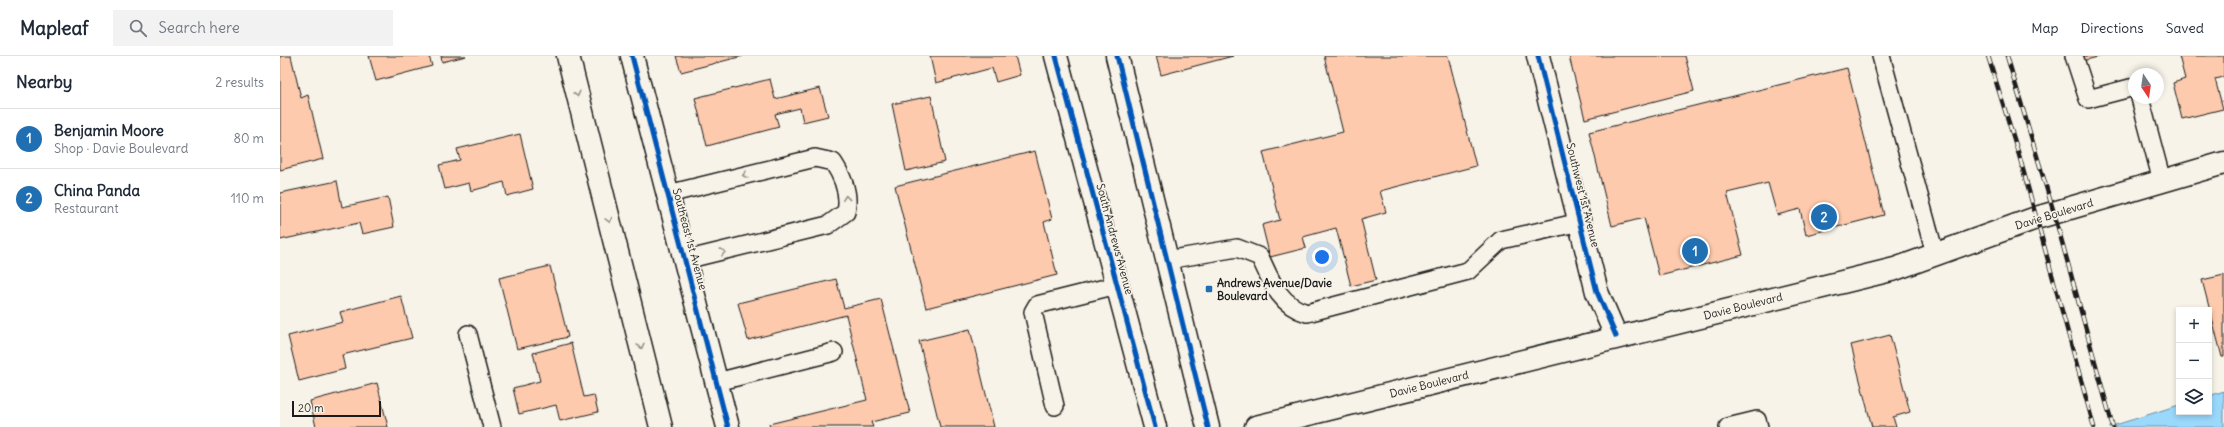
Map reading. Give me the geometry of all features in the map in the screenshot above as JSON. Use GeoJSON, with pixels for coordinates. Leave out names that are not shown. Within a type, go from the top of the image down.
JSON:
{"type":"FeatureCollection","features":[{"type":"Feature","properties":{"kind":"main road"},"geometry":{"type":"LineString","coordinates":[[568,56],[661,427]]}},
{"type":"Feature","properties":{"kind":"main road","name":"Southeast 1st Avenue"},"geometry":{"type":"LineString","coordinates":[[632,56],[728,427]]}},
{"type":"Feature","properties":{"kind":"main road","name":"South Andrews Avenue"},"geometry":{"type":"LineString","coordinates":[[1056,56],[1154,427]]}},
{"type":"Feature","properties":{"kind":"main road"},"geometry":{"type":"LineString","coordinates":[[1117,56],[1208,427]]}},
{"type":"Feature","properties":{"kind":"main road","name":"Southwest 1st Avenue"},"geometry":{"type":"LineString","coordinates":[[1538,56],[1597,292],[1616,336]]}},
{"type":"Feature","properties":{"kind":"main road","name":"Davie Boulevard"},"geometry":{"type":"LineString","coordinates":[[1256,427],[1616,336],[1895,268],[2036,218],[2224,163]]}},
{"type":"Feature","properties":{"kind":"lane"},"geometry":{"type":"LineString","coordinates":[[1881,56],[1935,254]]}},
{"type":"Feature","properties":{"kind":"lane"},"geometry":{"type":"LineString","coordinates":[[2074,56],[2088,99],[2128,89]]}},
{"type":"Feature","properties":{"kind":"lane"},"geometry":{"type":"LineString","coordinates":[[2142,104],[2162,181]]}},
{"type":"Feature","properties":{"kind":"lane"},"geometry":{"type":"LineString","coordinates":[[668,194],[815,158],[833,162],[841,174],[848,201],[846,212],[828,225],[685,260]]}},
{"type":"Feature","properties":{"kind":"lane"},"geometry":{"type":"LineString","coordinates":[[1167,260],[1237,248],[1260,257],[1274,287],[1293,310],[1307,313],[1468,271],[1501,240],[1580,222]]}},
{"type":"Feature","properties":{"kind":"lane"},"geometry":{"type":"LineString","coordinates":[[1055,406],[1033,312],[1037,305],[1117,285]]}},
{"type":"Feature","properties":{"kind":"lane"},"geometry":{"type":"LineString","coordinates":[[468,334],[492,427]]}},
{"type":"Feature","properties":{"kind":"lane"},"geometry":{"type":"LineString","coordinates":[[717,382],[834,352]]}},
{"type":"Feature","properties":{"kind":"lane"},"geometry":{"type":"LineString","coordinates":[[1728,427],[1757,420],[1759,427]]}},
{"type":"Feature","properties":{"kind":"water"},"geometry":{"type":"Polygon","coordinates":[[[2224,391],[2224,427],[2109,427],[2176,406],[2176,415],[2212,415],[2212,395],[2224,391]]]}},
{"type":"Feature","properties":{"kind":"building"},"geometry":{"type":"Polygon","coordinates":[[[280,56],[291,56],[301,98],[308,95],[323,159],[280,170],[280,56]]]}},
{"type":"Feature","properties":{"kind":"building"},"geometry":{"type":"Polygon","coordinates":[[[369,56],[429,56],[432,66],[376,81],[369,56]]]}},
{"type":"Feature","properties":{"kind":"building"},"geometry":{"type":"Polygon","coordinates":[[[441,56],[466,56],[442,62],[441,56]]]}},
{"type":"Feature","properties":{"kind":"building"},"geometry":{"type":"Polygon","coordinates":[[[676,56],[743,56],[681,72],[676,56]]]}},
{"type":"Feature","properties":{"kind":"building"},"geometry":{"type":"Polygon","coordinates":[[[930,56],[1015,56],[1020,75],[996,82],[992,68],[936,83],[930,56]]]}},
{"type":"Feature","properties":{"kind":"building"},"geometry":{"type":"Polygon","coordinates":[[[1156,56],[1233,56],[1161,75],[1156,56]]]}},
{"type":"Feature","properties":{"kind":"building"},"geometry":{"type":"Polygon","coordinates":[[[1324,56],[1448,56],[1476,166],[1380,191],[1386,212],[1361,219],[1376,280],[1351,286],[1336,228],[1303,237],[1306,248],[1270,257],[1262,225],[1280,220],[1263,152],[1343,132],[1324,56]]]}},
{"type":"Feature","properties":{"kind":"building"},"geometry":{"type":"Polygon","coordinates":[[[1569,56],[1685,56],[1694,91],[1585,119],[1569,56]]]}},
{"type":"Feature","properties":{"kind":"building"},"geometry":{"type":"Polygon","coordinates":[[[2081,56],[2102,56],[2082,61],[2081,56]]]}},
{"type":"Feature","properties":{"kind":"building"},"geometry":{"type":"Polygon","coordinates":[[[2179,56],[2224,56],[2224,77],[2215,79],[2223,109],[2182,119],[2173,83],[2185,79],[2179,56]]]}},
{"type":"Feature","properties":{"kind":"building"},"geometry":{"type":"Polygon","coordinates":[[[1847,68],[1884,215],[1806,235],[1800,209],[1777,215],[1768,183],[1727,193],[1743,255],[1659,276],[1644,218],[1612,226],[1589,132],[1847,68]]]}},
{"type":"Feature","properties":{"kind":"building"},"geometry":{"type":"Polygon","coordinates":[[[770,79],[775,99],[820,88],[828,116],[803,122],[800,108],[775,114],[779,127],[707,146],[695,98],[770,79]]]}},
{"type":"Feature","properties":{"kind":"building"},"geometry":{"type":"Polygon","coordinates":[[[931,96],[945,162],[906,171],[892,104],[931,96]]]}},
{"type":"Feature","properties":{"kind":"building"},"geometry":{"type":"Polygon","coordinates":[[[520,134],[533,189],[507,196],[504,182],[471,191],[469,183],[445,189],[439,165],[460,160],[457,149],[520,134]]]}},
{"type":"Feature","properties":{"kind":"building"},"geometry":{"type":"Polygon","coordinates":[[[1035,151],[1052,219],[1044,222],[1057,275],[926,308],[895,186],[1035,151]]]}},
{"type":"Feature","properties":{"kind":"building"},"geometry":{"type":"Polygon","coordinates":[[[337,181],[342,207],[388,197],[394,227],[362,234],[359,223],[280,240],[280,193],[337,181]]]}},
{"type":"Feature","properties":{"kind":"building"},"geometry":{"type":"Polygon","coordinates":[[[550,266],[568,337],[517,349],[499,278],[550,266]]]}},
{"type":"Feature","properties":{"kind":"building"},"geometry":{"type":"Polygon","coordinates":[[[2224,275],[2224,357],[2222,357],[2212,318],[2212,307],[2209,307],[2202,280],[2224,275]]]}},
{"type":"Feature","properties":{"kind":"building"},"geometry":{"type":"Polygon","coordinates":[[[836,279],[844,308],[881,299],[910,413],[871,422],[873,427],[770,427],[769,424],[867,400],[846,315],[748,340],[738,303],[836,279]]]}},
{"type":"Feature","properties":{"kind":"building"},"geometry":{"type":"Polygon","coordinates":[[[401,296],[412,338],[342,355],[345,369],[299,381],[288,336],[343,322],[340,312],[401,296]]]}},
{"type":"Feature","properties":{"kind":"building"},"geometry":{"type":"Polygon","coordinates":[[[970,329],[994,427],[940,427],[919,341],[970,329]]]}},
{"type":"Feature","properties":{"kind":"building"},"geometry":{"type":"Polygon","coordinates":[[[1890,335],[1910,412],[1893,417],[1896,427],[1872,427],[1851,345],[1890,335]]]}},
{"type":"Feature","properties":{"kind":"building"},"geometry":{"type":"Polygon","coordinates":[[[571,343],[584,397],[594,395],[598,412],[560,421],[556,405],[519,414],[513,388],[540,381],[533,353],[571,343]]]}},
{"type":"Feature","properties":{"kind":"building"},"geometry":{"type":"Polygon","coordinates":[[[377,383],[388,427],[316,427],[310,401],[377,383]]]}},
{"type":"Feature","properties":{"kind":"railway"},"geometry":{"type":"LineString","coordinates":[[1988,56],[2019,155],[2094,427]]}},
{"type":"Feature","properties":{"kind":"railway"},"geometry":{"type":"LineString","coordinates":[[2007,56],[2054,213],[2113,427]]}},
{"type":"Feature","properties":{"kind":"cycle path"},"geometry":{"type":"LineString","coordinates":[[632,56],[728,427]]}},
{"type":"Feature","properties":{"kind":"cycle path"},"geometry":{"type":"LineString","coordinates":[[1056,56],[1155,427]]}},
{"type":"Feature","properties":{"kind":"cycle path"},"geometry":{"type":"LineString","coordinates":[[1117,56],[1208,427]]}},
{"type":"Feature","properties":{"kind":"cycle path"},"geometry":{"type":"LineString","coordinates":[[1538,56],[1597,292],[1616,336]]}},
{"type":"Feature","properties":{"kind":"place","name":"China Panda"},"geometry":{"type":"Point","coordinates":[1824,217]}},
{"type":"Feature","properties":{"kind":"place","name":"Benjamin Moore"},"geometry":{"type":"Point","coordinates":[1695,251]}},
{"type":"Feature","properties":{"kind":"place","name":"Andrews Avenue/Davie Boulevard"},"geometry":{"type":"Point","coordinates":[1209,289]}}]}
